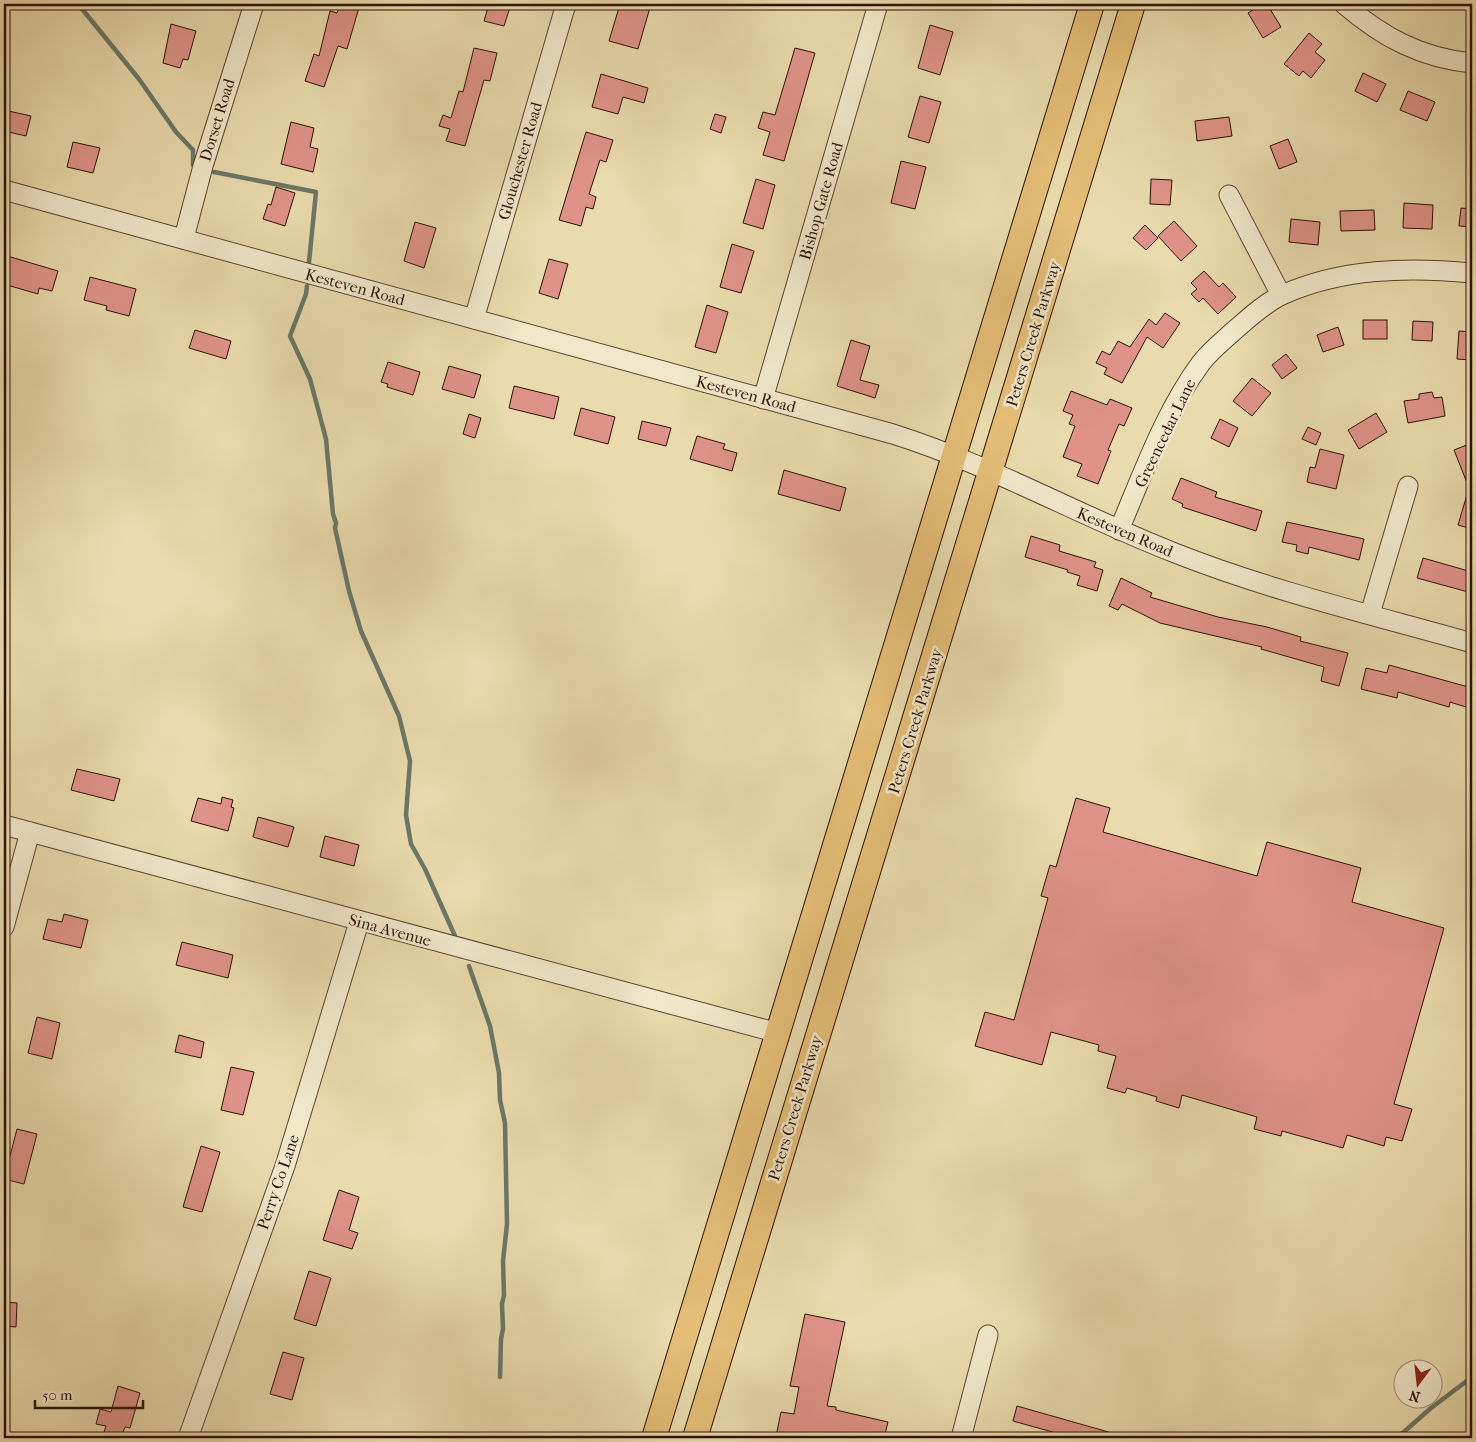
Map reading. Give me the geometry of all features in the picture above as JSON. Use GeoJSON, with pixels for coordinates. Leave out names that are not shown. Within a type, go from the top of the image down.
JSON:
{"type":"FeatureCollection","features":[{"type":"Feature","properties":{"kind":"main road"},"geometry":{"type":"LineString","coordinates":[[654,1438],[1092,4]]}},
{"type":"Feature","properties":{"kind":"main road","name":"Peters Creek Parkway"},"geometry":{"type":"LineString","coordinates":[[696,1438],[814,1043],[992,470],[1133,4]]}},
{"type":"Feature","properties":{"kind":"street","name":"Dorset Road"},"geometry":{"type":"LineString","coordinates":[[184,238],[203,166],[254,4]]}},
{"type":"Feature","properties":{"kind":"street","name":"Glouchester Road"},"geometry":{"type":"LineString","coordinates":[[474,319],[566,4]]}},
{"type":"Feature","properties":{"kind":"street","name":"Bishop Gate Road"},"geometry":{"type":"LineString","coordinates":[[763,399],[878,4]]}},
{"type":"Feature","properties":{"kind":"street"},"geometry":{"type":"LineString","coordinates":[[1344,4],[1364,21],[1408,48],[1453,61],[1472,63]]}},
{"type":"Feature","properties":{"kind":"street","name":"Kesteven Road"},"geometry":{"type":"LineString","coordinates":[[4,190],[893,434],[992,470],[1119,530],[1250,580],[1472,643]]}},
{"type":"Feature","properties":{"kind":"street"},"geometry":{"type":"LineString","coordinates":[[1229,195],[1281,295]]}},
{"type":"Feature","properties":{"kind":"street","name":"Greencedar Lane"},"geometry":{"type":"LineString","coordinates":[[1119,530],[1160,436],[1184,390],[1202,363],[1219,344],[1253,315],[1281,295],[1335,277],[1380,270],[1430,269],[1472,273]]}},
{"type":"Feature","properties":{"kind":"street"},"geometry":{"type":"LineString","coordinates":[[1370,614],[1408,486]]}},
{"type":"Feature","properties":{"kind":"street","name":"Sina Avenue"},"geometry":{"type":"LineString","coordinates":[[4,825],[359,922],[778,1033]]}},
{"type":"Feature","properties":{"kind":"street"},"geometry":{"type":"LineString","coordinates":[[4,927],[30,832]]}},
{"type":"Feature","properties":{"kind":"street","name":"Perry Co Lane"},"geometry":{"type":"LineString","coordinates":[[188,1438],[285,1166],[359,922]]}},
{"type":"Feature","properties":{"kind":"street"},"geometry":{"type":"LineString","coordinates":[[961,1438],[988,1335]]}},
{"type":"Feature","properties":{"kind":"building"},"geometry":{"type":"Polygon","coordinates":[[[340,4],[360,4],[347,49],[338,46],[324,87],[305,81],[314,54],[319,56],[330,11],[337,13],[340,4]]]}},
{"type":"Feature","properties":{"kind":"building"},"geometry":{"type":"Polygon","coordinates":[[[489,4],[511,4],[504,26],[484,21],[489,4]]]}},
{"type":"Feature","properties":{"kind":"building"},"geometry":{"type":"Polygon","coordinates":[[[620,4],[651,4],[638,49],[609,41],[620,4]]]}},
{"type":"Feature","properties":{"kind":"building"},"geometry":{"type":"Polygon","coordinates":[[[1262,4],[1267,4],[1281,27],[1263,38],[1248,13],[1262,4]]]}},
{"type":"Feature","properties":{"kind":"building"},"geometry":{"type":"Polygon","coordinates":[[[171,24],[196,31],[188,60],[183,59],[180,68],[163,63],[171,24]]]}},
{"type":"Feature","properties":{"kind":"building"},"geometry":{"type":"Polygon","coordinates":[[[930,25],[953,32],[940,75],[918,68],[930,25]]]}},
{"type":"Feature","properties":{"kind":"building"},"geometry":{"type":"Polygon","coordinates":[[[1309,33],[1322,44],[1315,52],[1325,60],[1311,78],[1303,71],[1299,76],[1284,64],[1309,33]]]}},
{"type":"Feature","properties":{"kind":"building"},"geometry":{"type":"Polygon","coordinates":[[[474,48],[497,53],[490,81],[484,80],[465,146],[446,141],[450,129],[439,126],[443,115],[451,118],[459,91],[463,92],[474,48]]]}},
{"type":"Feature","properties":{"kind":"building"},"geometry":{"type":"Polygon","coordinates":[[[795,48],[815,53],[784,161],[763,155],[770,132],[758,128],[763,112],[775,115],[795,48]]]}},
{"type":"Feature","properties":{"kind":"building"},"geometry":{"type":"Polygon","coordinates":[[[1363,73],[1386,84],[1377,102],[1355,91],[1363,73]]]}},
{"type":"Feature","properties":{"kind":"building"},"geometry":{"type":"Polygon","coordinates":[[[601,74],[648,88],[644,103],[623,97],[618,114],[592,107],[601,74]]]}},
{"type":"Feature","properties":{"kind":"building"},"geometry":{"type":"Polygon","coordinates":[[[1408,91],[1435,102],[1427,121],[1400,110],[1408,91]]]}},
{"type":"Feature","properties":{"kind":"building"},"geometry":{"type":"Polygon","coordinates":[[[920,96],[941,102],[929,143],[908,137],[920,96]]]}},
{"type":"Feature","properties":{"kind":"building"},"geometry":{"type":"Polygon","coordinates":[[[4,110],[31,116],[26,136],[4,131],[4,110]]]}},
{"type":"Feature","properties":{"kind":"building"},"geometry":{"type":"Polygon","coordinates":[[[715,114],[726,117],[721,133],[710,129],[715,114]]]}},
{"type":"Feature","properties":{"kind":"building"},"geometry":{"type":"Polygon","coordinates":[[[1229,117],[1232,136],[1197,141],[1195,121],[1229,117]]]}},
{"type":"Feature","properties":{"kind":"building"},"geometry":{"type":"Polygon","coordinates":[[[291,122],[314,128],[310,147],[318,149],[313,172],[281,164],[291,122]]]}},
{"type":"Feature","properties":{"kind":"building"},"geometry":{"type":"Polygon","coordinates":[[[586,132],[613,140],[606,162],[600,160],[589,194],[596,197],[593,209],[586,207],[581,226],[559,220],[586,132]]]}},
{"type":"Feature","properties":{"kind":"building"},"geometry":{"type":"Polygon","coordinates":[[[1288,139],[1297,162],[1279,169],[1270,146],[1288,139]]]}},
{"type":"Feature","properties":{"kind":"building"},"geometry":{"type":"Polygon","coordinates":[[[73,142],[100,148],[93,173],[67,167],[73,142]]]}},
{"type":"Feature","properties":{"kind":"building"},"geometry":{"type":"Polygon","coordinates":[[[901,161],[926,167],[915,209],[891,203],[901,161]]]}},
{"type":"Feature","properties":{"kind":"building"},"geometry":{"type":"Polygon","coordinates":[[[756,179],[775,185],[763,229],[743,223],[756,179]]]}},
{"type":"Feature","properties":{"kind":"building"},"geometry":{"type":"Polygon","coordinates":[[[1151,179],[1172,180],[1170,205],[1150,204],[1151,179]]]}},
{"type":"Feature","properties":{"kind":"building"},"geometry":{"type":"Polygon","coordinates":[[[276,187],[295,193],[285,226],[263,219],[268,204],[271,205],[276,187]]]}},
{"type":"Feature","properties":{"kind":"building"},"geometry":{"type":"Polygon","coordinates":[[[1404,203],[1433,205],[1432,229],[1403,228],[1404,203]]]}},
{"type":"Feature","properties":{"kind":"building"},"geometry":{"type":"Polygon","coordinates":[[[1461,208],[1472,209],[1472,227],[1459,226],[1461,208]]]}},
{"type":"Feature","properties":{"kind":"building"},"geometry":{"type":"Polygon","coordinates":[[[1374,210],[1375,230],[1341,231],[1340,211],[1374,210]]]}},
{"type":"Feature","properties":{"kind":"building"},"geometry":{"type":"Polygon","coordinates":[[[1291,219],[1320,222],[1318,245],[1289,242],[1291,219]]]}},
{"type":"Feature","properties":{"kind":"building"},"geometry":{"type":"Polygon","coordinates":[[[1174,221],[1197,246],[1181,261],[1158,236],[1174,221]]]}},
{"type":"Feature","properties":{"kind":"building"},"geometry":{"type":"Polygon","coordinates":[[[415,222],[436,228],[424,268],[404,261],[415,222]]]}},
{"type":"Feature","properties":{"kind":"building"},"geometry":{"type":"Polygon","coordinates":[[[1145,225],[1158,238],[1146,250],[1133,238],[1145,225]]]}},
{"type":"Feature","properties":{"kind":"building"},"geometry":{"type":"Polygon","coordinates":[[[732,244],[754,251],[741,293],[720,287],[732,244]]]}},
{"type":"Feature","properties":{"kind":"building"},"geometry":{"type":"Polygon","coordinates":[[[4,255],[58,271],[52,291],[39,288],[38,294],[7,285],[8,280],[4,279],[4,255]]]}},
{"type":"Feature","properties":{"kind":"building"},"geometry":{"type":"Polygon","coordinates":[[[549,259],[568,264],[558,299],[539,293],[549,259]]]}},
{"type":"Feature","properties":{"kind":"building"},"geometry":{"type":"Polygon","coordinates":[[[1204,271],[1219,287],[1223,283],[1236,297],[1218,314],[1203,298],[1199,302],[1191,294],[1197,289],[1191,283],[1204,271]]]}},
{"type":"Feature","properties":{"kind":"building"},"geometry":{"type":"Polygon","coordinates":[[[90,277],[136,289],[129,316],[106,310],[107,306],[84,300],[90,277]]]}},
{"type":"Feature","properties":{"kind":"building"},"geometry":{"type":"Polygon","coordinates":[[[707,305],[728,312],[716,353],[695,347],[707,305]]]}},
{"type":"Feature","properties":{"kind":"building"},"geometry":{"type":"Polygon","coordinates":[[[1165,313],[1180,323],[1163,348],[1147,337],[1122,383],[1104,374],[1107,368],[1096,363],[1102,351],[1110,355],[1118,341],[1130,347],[1149,319],[1156,325],[1165,313]]]}},
{"type":"Feature","properties":{"kind":"building"},"geometry":{"type":"Polygon","coordinates":[[[1363,320],[1387,320],[1387,339],[1363,339],[1363,320]]]}},
{"type":"Feature","properties":{"kind":"building"},"geometry":{"type":"Polygon","coordinates":[[[1413,321],[1433,322],[1432,341],[1412,340],[1413,321]]]}},
{"type":"Feature","properties":{"kind":"building"},"geometry":{"type":"Polygon","coordinates":[[[1338,327],[1344,345],[1323,352],[1317,335],[1338,327]]]}},
{"type":"Feature","properties":{"kind":"building"},"geometry":{"type":"Polygon","coordinates":[[[195,330],[231,341],[226,359],[189,348],[195,330]]]}},
{"type":"Feature","properties":{"kind":"building"},"geometry":{"type":"Polygon","coordinates":[[[1459,331],[1472,332],[1472,360],[1457,359],[1459,331]]]}},
{"type":"Feature","properties":{"kind":"building"},"geometry":{"type":"Polygon","coordinates":[[[851,340],[870,346],[860,380],[879,385],[875,398],[837,386],[851,340]]]}},
{"type":"Feature","properties":{"kind":"building"},"geometry":{"type":"Polygon","coordinates":[[[1286,354],[1297,368],[1282,379],[1272,365],[1286,354]]]}},
{"type":"Feature","properties":{"kind":"building"},"geometry":{"type":"Polygon","coordinates":[[[388,362],[420,372],[413,395],[387,387],[388,384],[381,382],[388,362]]]}},
{"type":"Feature","properties":{"kind":"building"},"geometry":{"type":"Polygon","coordinates":[[[449,366],[481,375],[474,398],[442,389],[449,366]]]}},
{"type":"Feature","properties":{"kind":"building"},"geometry":{"type":"Polygon","coordinates":[[[1252,378],[1271,393],[1252,416],[1233,401],[1252,378]]]}},
{"type":"Feature","properties":{"kind":"building"},"geometry":{"type":"Polygon","coordinates":[[[514,386],[559,397],[554,419],[509,408],[514,386]]]}},
{"type":"Feature","properties":{"kind":"building"},"geometry":{"type":"Polygon","coordinates":[[[1071,391],[1107,405],[1110,399],[1132,408],[1124,426],[1119,424],[1108,450],[1111,451],[1098,484],[1077,476],[1082,464],[1063,457],[1075,426],[1069,424],[1073,415],[1063,411],[1071,391]]]}},
{"type":"Feature","properties":{"kind":"building"},"geometry":{"type":"Polygon","coordinates":[[[1432,392],[1434,398],[1442,397],[1445,416],[1408,423],[1404,401],[1419,399],[1419,394],[1432,392]]]}},
{"type":"Feature","properties":{"kind":"building"},"geometry":{"type":"Polygon","coordinates":[[[581,408],[615,417],[608,444],[574,435],[581,408]]]}},
{"type":"Feature","properties":{"kind":"building"},"geometry":{"type":"Polygon","coordinates":[[[1376,413],[1387,432],[1359,449],[1348,430],[1376,413]]]}},
{"type":"Feature","properties":{"kind":"building"},"geometry":{"type":"Polygon","coordinates":[[[469,414],[481,418],[475,438],[463,434],[469,414]]]}},
{"type":"Feature","properties":{"kind":"building"},"geometry":{"type":"Polygon","coordinates":[[[1220,419],[1238,428],[1229,447],[1211,438],[1220,419]]]}},
{"type":"Feature","properties":{"kind":"building"},"geometry":{"type":"Polygon","coordinates":[[[642,421],[671,428],[666,446],[638,439],[642,421]]]}},
{"type":"Feature","properties":{"kind":"building"},"geometry":{"type":"Polygon","coordinates":[[[1308,427],[1321,433],[1316,445],[1302,439],[1308,427]]]}},
{"type":"Feature","properties":{"kind":"building"},"geometry":{"type":"Polygon","coordinates":[[[697,436],[725,444],[723,449],[737,453],[732,471],[690,459],[697,436]]]}},
{"type":"Feature","properties":{"kind":"building"},"geometry":{"type":"Polygon","coordinates":[[[1472,443],[1472,529],[1458,525],[1469,488],[1454,450],[1472,443]]]}},
{"type":"Feature","properties":{"kind":"building"},"geometry":{"type":"Polygon","coordinates":[[[1320,449],[1344,455],[1336,489],[1307,482],[1310,467],[1315,468],[1320,449]]]}},
{"type":"Feature","properties":{"kind":"building"},"geometry":{"type":"Polygon","coordinates":[[[784,470],[846,488],[840,511],[778,494],[784,470]]]}},
{"type":"Feature","properties":{"kind":"building"},"geometry":{"type":"Polygon","coordinates":[[[1181,478],[1217,492],[1215,497],[1262,511],[1256,531],[1182,507],[1183,504],[1172,499],[1181,478]]]}},
{"type":"Feature","properties":{"kind":"building"},"geometry":{"type":"Polygon","coordinates":[[[1287,522],[1364,539],[1359,560],[1309,547],[1308,554],[1296,551],[1297,545],[1282,542],[1287,522]]]}},
{"type":"Feature","properties":{"kind":"building"},"geometry":{"type":"Polygon","coordinates":[[[1031,536],[1060,545],[1059,551],[1096,562],[1094,567],[1103,570],[1097,591],[1077,585],[1080,576],[1067,572],[1068,570],[1025,557],[1031,536]]]}},
{"type":"Feature","properties":{"kind":"building"},"geometry":{"type":"Polygon","coordinates":[[[1423,558],[1472,572],[1472,593],[1417,578],[1423,558]]]}},
{"type":"Feature","properties":{"kind":"building"},"geometry":{"type":"Polygon","coordinates":[[[1121,578],[1152,593],[1150,597],[1218,617],[1267,627],[1301,637],[1300,641],[1348,653],[1339,686],[1321,681],[1324,667],[1261,649],[1262,647],[1160,623],[1122,604],[1118,610],[1109,606],[1121,578]]]}},
{"type":"Feature","properties":{"kind":"building"},"geometry":{"type":"Polygon","coordinates":[[[1389,665],[1472,688],[1472,709],[1450,702],[1449,707],[1398,692],[1397,698],[1361,689],[1366,668],[1387,673],[1389,665]]]}},
{"type":"Feature","properties":{"kind":"building"},"geometry":{"type":"Polygon","coordinates":[[[77,769],[120,779],[114,801],[71,790],[77,769]]]}},
{"type":"Feature","properties":{"kind":"building"},"geometry":{"type":"Polygon","coordinates":[[[222,797],[233,800],[231,807],[234,808],[228,831],[191,821],[198,798],[221,804],[222,797]]]}},
{"type":"Feature","properties":{"kind":"building"},"geometry":{"type":"Polygon","coordinates":[[[1076,798],[1110,808],[1103,832],[1257,876],[1267,842],[1361,868],[1352,902],[1444,928],[1394,1104],[1412,1109],[1402,1141],[1386,1137],[1384,1146],[1347,1135],[1343,1148],[1282,1131],[1281,1136],[1254,1129],[1257,1117],[1182,1095],[1179,1108],[1156,1101],[1157,1097],[1127,1088],[1125,1093],[1107,1088],[1116,1056],[1098,1051],[1099,1045],[1051,1032],[1042,1065],[975,1046],[985,1012],[1014,1020],[1048,898],[1041,896],[1050,865],[1056,867],[1076,798]]]}},
{"type":"Feature","properties":{"kind":"building"},"geometry":{"type":"Polygon","coordinates":[[[258,817],[294,827],[288,847],[253,837],[258,817]]]}},
{"type":"Feature","properties":{"kind":"building"},"geometry":{"type":"Polygon","coordinates":[[[325,836],[359,845],[354,866],[320,857],[325,836]]]}},
{"type":"Feature","properties":{"kind":"building"},"geometry":{"type":"Polygon","coordinates":[[[64,914],[88,920],[81,948],[43,939],[48,919],[62,922],[64,914]]]}},
{"type":"Feature","properties":{"kind":"building"},"geometry":{"type":"Polygon","coordinates":[[[182,942],[233,955],[228,978],[176,965],[182,942]]]}},
{"type":"Feature","properties":{"kind":"building"},"geometry":{"type":"Polygon","coordinates":[[[37,1017],[60,1023],[52,1059],[28,1053],[37,1017]]]}},
{"type":"Feature","properties":{"kind":"building"},"geometry":{"type":"Polygon","coordinates":[[[179,1035],[204,1042],[201,1058],[175,1052],[179,1035]]]}},
{"type":"Feature","properties":{"kind":"building"},"geometry":{"type":"Polygon","coordinates":[[[231,1067],[254,1072],[243,1115],[221,1110],[231,1067]]]}},
{"type":"Feature","properties":{"kind":"building"},"geometry":{"type":"Polygon","coordinates":[[[17,1129],[37,1134],[24,1184],[4,1179],[17,1129]]]}},
{"type":"Feature","properties":{"kind":"building"},"geometry":{"type":"Polygon","coordinates":[[[201,1146],[220,1152],[202,1212],[183,1207],[201,1146]]]}},
{"type":"Feature","properties":{"kind":"building"},"geometry":{"type":"Polygon","coordinates":[[[339,1190],[359,1197],[349,1230],[358,1233],[352,1249],[323,1240],[339,1190]]]}},
{"type":"Feature","properties":{"kind":"building"},"geometry":{"type":"Polygon","coordinates":[[[309,1271],[331,1278],[316,1326],[294,1319],[309,1271]]]}},
{"type":"Feature","properties":{"kind":"building"},"geometry":{"type":"Polygon","coordinates":[[[4,1302],[17,1303],[16,1327],[4,1326],[4,1302]]]}},
{"type":"Feature","properties":{"kind":"building"},"geometry":{"type":"Polygon","coordinates":[[[805,1314],[845,1322],[827,1406],[836,1407],[836,1410],[888,1422],[884,1438],[852,1438],[818,1433],[818,1438],[776,1436],[781,1412],[794,1414],[799,1387],[790,1386],[805,1314]]]}},
{"type":"Feature","properties":{"kind":"building"},"geometry":{"type":"Polygon","coordinates":[[[283,1352],[304,1358],[292,1400],[270,1394],[283,1352]]]}},
{"type":"Feature","properties":{"kind":"building"},"geometry":{"type":"Polygon","coordinates":[[[118,1386],[140,1393],[130,1428],[125,1427],[121,1438],[114,1438],[103,1435],[106,1426],[96,1424],[100,1409],[111,1412],[118,1386]]]}},
{"type":"Feature","properties":{"kind":"building"},"geometry":{"type":"Polygon","coordinates":[[[1017,1406],[1119,1435],[1118,1438],[1074,1438],[1013,1421],[1017,1406]]]}},
{"type":"Feature","properties":{"kind":"waterway"},"geometry":{"type":"LineString","coordinates":[[78,4],[139,79],[176,132],[193,150],[193,165]]}},
{"type":"Feature","properties":{"kind":"waterway"},"geometry":{"type":"LineString","coordinates":[[214,172],[316,192],[309,262]]}},
{"type":"Feature","properties":{"kind":"waterway"},"geometry":{"type":"LineString","coordinates":[[307,286],[306,294],[290,336],[310,379],[326,439],[335,528],[349,591],[361,631],[399,716],[410,761],[406,815],[411,844],[425,869],[455,936]]}},
{"type":"Feature","properties":{"kind":"waterway"},"geometry":{"type":"LineString","coordinates":[[469,966],[490,1026],[499,1073],[500,1100],[505,1123],[507,1224],[503,1261],[504,1295],[502,1304],[503,1329],[500,1377]]}},
{"type":"Feature","properties":{"kind":"waterway"},"geometry":{"type":"LineString","coordinates":[[1397,1438],[1431,1408],[1472,1377]]}}]}
